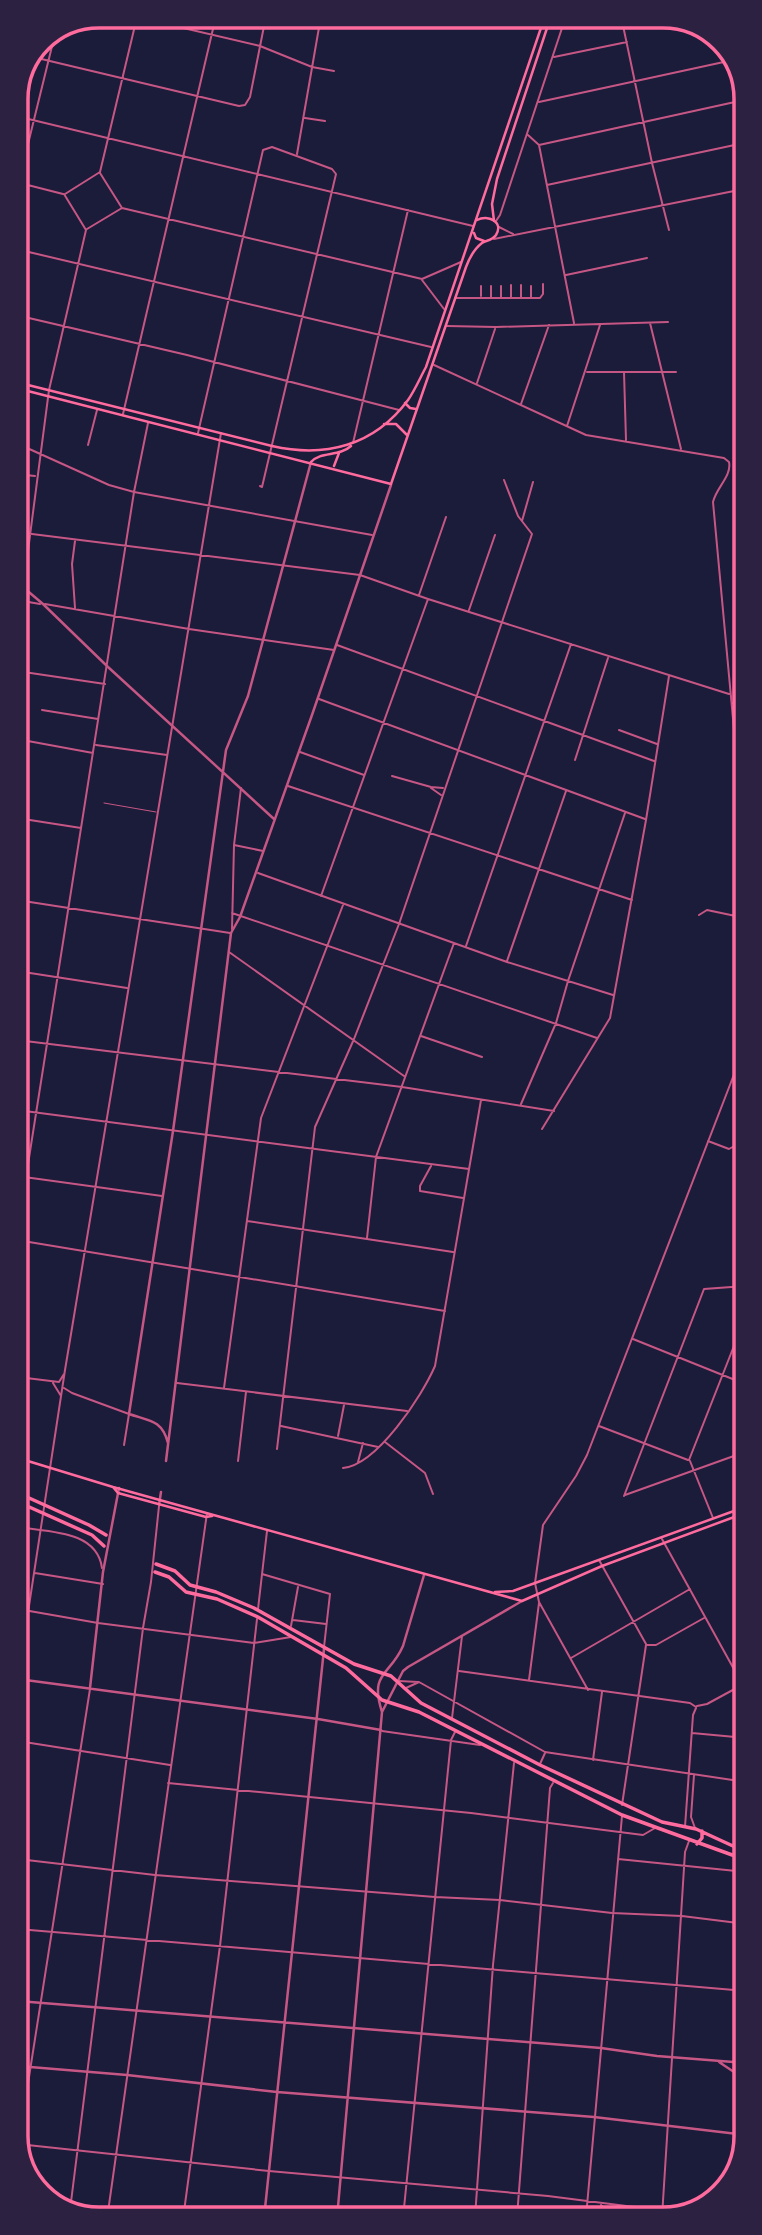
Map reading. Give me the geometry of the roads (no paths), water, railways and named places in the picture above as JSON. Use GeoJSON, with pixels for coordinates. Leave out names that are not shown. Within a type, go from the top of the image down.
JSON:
{"type":"FeatureCollection","features":[{"type":"Feature","properties":{"kind":"main road"},"geometry":{"type":"LineString","coordinates":[[311,462],[316,457],[348,449],[384,424],[405,403],[426,367],[541,28]]}},
{"type":"Feature","properties":{"kind":"main road"},"geometry":{"type":"LineString","coordinates":[[474,226],[476,238],[484,241],[492,239],[497,233],[492,204],[497,179],[547,28]]}},
{"type":"Feature","properties":{"kind":"main road"},"geometry":{"type":"LineString","coordinates":[[474,226],[485,217],[495,222]]}},
{"type":"Feature","properties":{"kind":"main road"},"geometry":{"type":"LineString","coordinates":[[28,391],[391,484],[470,258],[484,241]]}},
{"type":"Feature","properties":{"kind":"main road"},"geometry":{"type":"LineString","coordinates":[[28,385],[272,446],[318,451],[353,444]]}},
{"type":"Feature","properties":{"kind":"main road"},"geometry":{"type":"LineString","coordinates":[[405,403],[416,409]]}},
{"type":"Feature","properties":{"kind":"main road"},"geometry":{"type":"LineString","coordinates":[[384,424],[396,424],[407,435]]}},
{"type":"Feature","properties":{"kind":"main road"},"geometry":{"type":"LineString","coordinates":[[334,468],[339,453]]}},
{"type":"Feature","properties":{"kind":"main road"},"geometry":{"type":"LineString","coordinates":[[28,1461],[113,1488],[522,1601],[601,1566],[734,1517]]}},
{"type":"Feature","properties":{"kind":"main road"},"geometry":{"type":"LineString","coordinates":[[113,1488],[118,1493],[159,1505],[206,1517],[214,1516]]}},
{"type":"Feature","properties":{"kind":"main road"},"geometry":{"type":"LineString","coordinates":[[28,1498],[106,1535]]}},
{"type":"Feature","properties":{"kind":"main road"},"geometry":{"type":"LineString","coordinates":[[28,1506],[92,1535],[104,1546]]}},
{"type":"Feature","properties":{"kind":"main road"},"geometry":{"type":"LineString","coordinates":[[492,1592],[513,1591],[734,1511]]}},
{"type":"Feature","properties":{"kind":"main road"},"geometry":{"type":"LineString","coordinates":[[156,1564],[175,1571],[190,1585],[235,1599],[258,1610],[354,1664],[383,1672],[398,1681],[421,1703],[540,1765],[662,1822],[702,1831],[734,1846]]}},
{"type":"Feature","properties":{"kind":"main road"},"geometry":{"type":"LineString","coordinates":[[155,1572],[169,1577],[186,1592],[217,1599],[258,1617],[355,1674],[377,1697],[419,1712],[622,1815],[734,1856]]}},
{"type":"Feature","properties":{"kind":"main road"},"geometry":{"type":"LineString","coordinates":[[456,1731],[466,1726]]}},
{"type":"Feature","properties":{"kind":"main road"},"geometry":{"type":"LineString","coordinates":[[683,1838],[685,1827]]}},
{"type":"Feature","properties":{"kind":"main road"},"geometry":{"type":"LineString","coordinates":[[697,1843],[702,1838],[702,1831]]}},
{"type":"Feature","properties":{"kind":"street"},"geometry":{"type":"LineString","coordinates":[[64,194],[100,172],[134,28]]}},
{"type":"Feature","properties":{"kind":"street"},"geometry":{"type":"LineString","coordinates":[[184,28],[260,46],[312,67],[334,71]]}},
{"type":"Feature","properties":{"kind":"street"},"geometry":{"type":"LineString","coordinates":[[122,415],[213,28]]}},
{"type":"Feature","properties":{"kind":"street"},"geometry":{"type":"LineString","coordinates":[[40,59],[239,106],[248,102],[264,28]]}},
{"type":"Feature","properties":{"kind":"street"},"geometry":{"type":"LineString","coordinates":[[297,155],[319,28]]}},
{"type":"Feature","properties":{"kind":"street"},"geometry":{"type":"LineString","coordinates":[[514,235],[495,222],[500,215],[528,135],[562,28]]}},
{"type":"Feature","properties":{"kind":"street"},"geometry":{"type":"LineString","coordinates":[[624,28],[652,163],[670,230]]}},
{"type":"Feature","properties":{"kind":"street"},"geometry":{"type":"LineString","coordinates":[[553,57],[627,42]]}},
{"type":"Feature","properties":{"kind":"street"},"geometry":{"type":"LineString","coordinates":[[28,143],[52,47]]}},
{"type":"Feature","properties":{"kind":"street"},"geometry":{"type":"LineString","coordinates":[[538,102],[724,62]]}},
{"type":"Feature","properties":{"kind":"street"},"geometry":{"type":"LineString","coordinates":[[539,145],[734,102]]}},
{"type":"Feature","properties":{"kind":"street"},"geometry":{"type":"LineString","coordinates":[[304,118],[325,121]]}},
{"type":"Feature","properties":{"kind":"street"},"geometry":{"type":"LineString","coordinates":[[28,119],[474,226]]}},
{"type":"Feature","properties":{"kind":"street"},"geometry":{"type":"LineString","coordinates":[[528,135],[539,145],[574,324]]}},
{"type":"Feature","properties":{"kind":"street"},"geometry":{"type":"LineString","coordinates":[[547,185],[734,146]]}},
{"type":"Feature","properties":{"kind":"street"},"geometry":{"type":"LineString","coordinates":[[198,433],[265,148],[272,147],[297,155],[335,171],[288,382],[260,486]]}},
{"type":"Feature","properties":{"kind":"street"},"geometry":{"type":"LineString","coordinates":[[100,172],[122,208]]}},
{"type":"Feature","properties":{"kind":"street"},"geometry":{"type":"LineString","coordinates":[[28,185],[64,194],[86,230],[49,390],[28,549]]}},
{"type":"Feature","properties":{"kind":"street"},"geometry":{"type":"LineString","coordinates":[[492,239],[734,191]]}},
{"type":"Feature","properties":{"kind":"street"},"geometry":{"type":"LineString","coordinates":[[86,230],[122,208],[422,279],[462,261]]}},
{"type":"Feature","properties":{"kind":"street"},"geometry":{"type":"LineString","coordinates":[[353,444],[408,210]]}},
{"type":"Feature","properties":{"kind":"street"},"geometry":{"type":"LineString","coordinates":[[28,252],[433,348]]}},
{"type":"Feature","properties":{"kind":"street"},"geometry":{"type":"LineString","coordinates":[[565,275],[648,258]]}},
{"type":"Feature","properties":{"kind":"street"},"geometry":{"type":"LineString","coordinates":[[422,279],[445,311]]}},
{"type":"Feature","properties":{"kind":"street"},"geometry":{"type":"LineString","coordinates":[[455,298],[531,298],[542,296],[543,284]]}},
{"type":"Feature","properties":{"kind":"street"},"geometry":{"type":"LineString","coordinates":[[511,285],[511,298]]}},
{"type":"Feature","properties":{"kind":"street"},"geometry":{"type":"LineString","coordinates":[[521,285],[521,298]]}},
{"type":"Feature","properties":{"kind":"street"},"geometry":{"type":"LineString","coordinates":[[481,286],[481,298]]}},
{"type":"Feature","properties":{"kind":"street"},"geometry":{"type":"LineString","coordinates":[[491,286],[491,298]]}},
{"type":"Feature","properties":{"kind":"street"},"geometry":{"type":"LineString","coordinates":[[501,286],[501,298]]}},
{"type":"Feature","properties":{"kind":"street"},"geometry":{"type":"LineString","coordinates":[[531,286],[531,298]]}},
{"type":"Feature","properties":{"kind":"street"},"geometry":{"type":"LineString","coordinates":[[28,318],[139,343],[399,410]]}},
{"type":"Feature","properties":{"kind":"street"},"geometry":{"type":"LineString","coordinates":[[446,326],[668,322]]}},
{"type":"Feature","properties":{"kind":"street"},"geometry":{"type":"LineString","coordinates":[[567,427],[601,323]]}},
{"type":"Feature","properties":{"kind":"street"},"geometry":{"type":"LineString","coordinates":[[650,323],[681,450]]}},
{"type":"Feature","properties":{"kind":"street"},"geometry":{"type":"LineString","coordinates":[[521,405],[549,325]]}},
{"type":"Feature","properties":{"kind":"street"},"geometry":{"type":"LineString","coordinates":[[477,384],[496,327]]}},
{"type":"Feature","properties":{"kind":"street"},"geometry":{"type":"LineString","coordinates":[[433,365],[586,435],[724,458],[730,465],[713,502],[734,734]]}},
{"type":"Feature","properties":{"kind":"street"},"geometry":{"type":"LineString","coordinates":[[624,370],[626,441]]}},
{"type":"Feature","properties":{"kind":"street"},"geometry":{"type":"LineString","coordinates":[[586,372],[676,372]]}},
{"type":"Feature","properties":{"kind":"street"},"geometry":{"type":"LineString","coordinates":[[88,445],[97,409]]}},
{"type":"Feature","properties":{"kind":"street"},"geometry":{"type":"LineString","coordinates":[[28,1165],[134,492],[149,422]]}},
{"type":"Feature","properties":{"kind":"street"},"geometry":{"type":"LineString","coordinates":[[222,432],[65,1370],[28,1610],[98,1623],[254,1643],[292,1637]]}},
{"type":"Feature","properties":{"kind":"street"},"geometry":{"type":"LineString","coordinates":[[28,449],[109,485],[134,492],[208,508],[372,536]]}},
{"type":"Feature","properties":{"kind":"street"},"geometry":{"type":"LineString","coordinates":[[124,1445],[173,1131],[226,750],[248,696],[311,462]]}},
{"type":"Feature","properties":{"kind":"street"},"geometry":{"type":"LineString","coordinates":[[28,475],[36,476]]}},
{"type":"Feature","properties":{"kind":"street"},"geometry":{"type":"LineString","coordinates":[[276,1449],[315,1127],[354,1039],[399,923],[532,534],[522,522],[504,480]]}},
{"type":"Feature","properties":{"kind":"street"},"geometry":{"type":"LineString","coordinates":[[522,522],[533,482]]}},
{"type":"Feature","properties":{"kind":"street"},"geometry":{"type":"LineString","coordinates":[[231,933],[240,917],[264,851],[391,484]]}},
{"type":"Feature","properties":{"kind":"street"},"geometry":{"type":"LineString","coordinates":[[419,596],[446,517]]}},
{"type":"Feature","properties":{"kind":"street"},"geometry":{"type":"LineString","coordinates":[[30,533],[360,575],[729,694]]}},
{"type":"Feature","properties":{"kind":"street"},"geometry":{"type":"LineString","coordinates":[[469,611],[495,535]]}},
{"type":"Feature","properties":{"kind":"street"},"geometry":{"type":"LineString","coordinates":[[75,539],[72,564],[75,609]]}},
{"type":"Feature","properties":{"kind":"street"},"geometry":{"type":"LineString","coordinates":[[28,592],[275,820]]}},
{"type":"Feature","properties":{"kind":"street"},"geometry":{"type":"LineString","coordinates":[[320,897],[428,599]]}},
{"type":"Feature","properties":{"kind":"street"},"geometry":{"type":"LineString","coordinates":[[28,602],[334,650]]}},
{"type":"Feature","properties":{"kind":"street"},"geometry":{"type":"LineString","coordinates":[[466,947],[571,643]]}},
{"type":"Feature","properties":{"kind":"street"},"geometry":{"type":"LineString","coordinates":[[336,645],[656,762]]}},
{"type":"Feature","properties":{"kind":"street"},"geometry":{"type":"LineString","coordinates":[[575,760],[609,657]]}},
{"type":"Feature","properties":{"kind":"street"},"geometry":{"type":"LineString","coordinates":[[28,673],[105,684]]}},
{"type":"Feature","properties":{"kind":"street"},"geometry":{"type":"LineString","coordinates":[[542,1129],[610,1018],[669,675]]}},
{"type":"Feature","properties":{"kind":"street"},"geometry":{"type":"LineString","coordinates":[[318,699],[646,820]]}},
{"type":"Feature","properties":{"kind":"street"},"geometry":{"type":"LineString","coordinates":[[42,710],[99,719]]}},
{"type":"Feature","properties":{"kind":"street"},"geometry":{"type":"LineString","coordinates":[[618,730],[659,745]]}},
{"type":"Feature","properties":{"kind":"street"},"geometry":{"type":"LineString","coordinates":[[28,741],[94,753]]}},
{"type":"Feature","properties":{"kind":"street"},"geometry":{"type":"LineString","coordinates":[[95,745],[167,755]]}},
{"type":"Feature","properties":{"kind":"street"},"geometry":{"type":"LineString","coordinates":[[299,752],[365,775]]}},
{"type":"Feature","properties":{"kind":"street"},"geometry":{"type":"LineString","coordinates":[[392,776],[444,789]]}},
{"type":"Feature","properties":{"kind":"street"},"geometry":{"type":"LineString","coordinates":[[287,785],[632,900]]}},
{"type":"Feature","properties":{"kind":"street"},"geometry":{"type":"LineString","coordinates":[[431,787],[442,796]]}},
{"type":"Feature","properties":{"kind":"street"},"geometry":{"type":"LineString","coordinates":[[166,1461],[229,952],[234,845],[240,788]]}},
{"type":"Feature","properties":{"kind":"street"},"geometry":{"type":"LineString","coordinates":[[507,962],[567,789]]}},
{"type":"Feature","properties":{"kind":"street"},"geometry":{"type":"LineString","coordinates":[[521,1105],[556,1023],[625,811]]}},
{"type":"Feature","properties":{"kind":"street"},"geometry":{"type":"LineString","coordinates":[[28,820],[81,828]]}},
{"type":"Feature","properties":{"kind":"street"},"geometry":{"type":"LineString","coordinates":[[234,845],[264,851]]}},
{"type":"Feature","properties":{"kind":"street"},"geometry":{"type":"LineString","coordinates":[[256,873],[507,962],[614,995]]}},
{"type":"Feature","properties":{"kind":"street"},"geometry":{"type":"LineString","coordinates":[[28,902],[231,933]]}},
{"type":"Feature","properties":{"kind":"street"},"geometry":{"type":"LineString","coordinates":[[224,1388],[261,1118],[343,905]]}},
{"type":"Feature","properties":{"kind":"street"},"geometry":{"type":"LineString","coordinates":[[699,915],[706,910],[734,916]]}},
{"type":"Feature","properties":{"kind":"street"},"geometry":{"type":"LineString","coordinates":[[232,913],[598,1039]]}},
{"type":"Feature","properties":{"kind":"street"},"geometry":{"type":"LineString","coordinates":[[367,1238],[376,1157],[454,943]]}},
{"type":"Feature","properties":{"kind":"street"},"geometry":{"type":"LineString","coordinates":[[229,952],[405,1076]]}},
{"type":"Feature","properties":{"kind":"street"},"geometry":{"type":"LineString","coordinates":[[28,973],[128,989]]}},
{"type":"Feature","properties":{"kind":"street"},"geometry":{"type":"LineString","coordinates":[[421,1035],[482,1057]]}},
{"type":"Feature","properties":{"kind":"street"},"geometry":{"type":"LineString","coordinates":[[28,1041],[401,1087],[554,1111]]}},
{"type":"Feature","properties":{"kind":"street"},"geometry":{"type":"LineString","coordinates":[[588,1690],[539,1602],[535,1583],[543,1525],[576,1476],[598,1426],[734,1076]]}},
{"type":"Feature","properties":{"kind":"street"},"geometry":{"type":"LineString","coordinates":[[343,1468],[368,1459],[379,1447],[424,1390],[435,1366],[482,1099]]}},
{"type":"Feature","properties":{"kind":"street"},"geometry":{"type":"LineString","coordinates":[[28,1111],[469,1169]]}},
{"type":"Feature","properties":{"kind":"street"},"geometry":{"type":"LineString","coordinates":[[707,1141],[729,1149],[734,1146]]}},
{"type":"Feature","properties":{"kind":"street"},"geometry":{"type":"LineString","coordinates":[[433,1164],[420,1186],[420,1191],[464,1198]]}},
{"type":"Feature","properties":{"kind":"street"},"geometry":{"type":"LineString","coordinates":[[28,1177],[163,1196]]}},
{"type":"Feature","properties":{"kind":"street"},"geometry":{"type":"LineString","coordinates":[[246,1221],[455,1252]]}},
{"type":"Feature","properties":{"kind":"street"},"geometry":{"type":"LineString","coordinates":[[28,1242],[445,1311]]}},
{"type":"Feature","properties":{"kind":"street"},"geometry":{"type":"LineString","coordinates":[[734,1287],[704,1289],[624,1496],[734,1456]]}},
{"type":"Feature","properties":{"kind":"street"},"geometry":{"type":"LineString","coordinates":[[632,1339],[734,1380]]}},
{"type":"Feature","properties":{"kind":"street"},"geometry":{"type":"LineString","coordinates":[[689,1461],[734,1346]]}},
{"type":"Feature","properties":{"kind":"street"},"geometry":{"type":"LineString","coordinates":[[28,1379],[59,1382],[65,1370]]}},
{"type":"Feature","properties":{"kind":"street"},"geometry":{"type":"LineString","coordinates":[[53,1383],[62,1397]]}},
{"type":"Feature","properties":{"kind":"street"},"geometry":{"type":"LineString","coordinates":[[176,1383],[407,1412]]}},
{"type":"Feature","properties":{"kind":"street"},"geometry":{"type":"LineString","coordinates":[[64,1387],[72,1393],[160,1424],[170,1422]]}},
{"type":"Feature","properties":{"kind":"street"},"geometry":{"type":"LineString","coordinates":[[238,1461],[246,1391]]}},
{"type":"Feature","properties":{"kind":"street"},"geometry":{"type":"LineString","coordinates":[[62,1397],[72,1393]]}},
{"type":"Feature","properties":{"kind":"street"},"geometry":{"type":"LineString","coordinates":[[338,1436],[345,1404]]}},
{"type":"Feature","properties":{"kind":"street"},"geometry":{"type":"LineString","coordinates":[[160,1424],[168,1443]]}},
{"type":"Feature","properties":{"kind":"street"},"geometry":{"type":"LineString","coordinates":[[279,1426],[338,1436],[379,1447]]}},
{"type":"Feature","properties":{"kind":"street"},"geometry":{"type":"LineString","coordinates":[[598,1426],[689,1461],[713,1518]]}},
{"type":"Feature","properties":{"kind":"street"},"geometry":{"type":"LineString","coordinates":[[384,1441],[425,1473],[433,1494]]}},
{"type":"Feature","properties":{"kind":"street"},"geometry":{"type":"LineString","coordinates":[[358,1464],[363,1442]]}},
{"type":"Feature","properties":{"kind":"street"},"geometry":{"type":"LineString","coordinates":[[28,2086],[90,1688],[103,1572],[119,1488]]}},
{"type":"Feature","properties":{"kind":"street"},"geometry":{"type":"LineString","coordinates":[[71,2202],[161,1492]]}},
{"type":"Feature","properties":{"kind":"street"},"geometry":{"type":"LineString","coordinates":[[109,2207],[207,1512]]}},
{"type":"Feature","properties":{"kind":"street"},"geometry":{"type":"LineString","coordinates":[[28,1529],[68,1535],[90,1543],[96,1549],[103,1572]]}},
{"type":"Feature","properties":{"kind":"street"},"geometry":{"type":"LineString","coordinates":[[258,1610],[268,1530]]}},
{"type":"Feature","properties":{"kind":"street"},"geometry":{"type":"LineString","coordinates":[[661,1537],[734,1670]]}},
{"type":"Feature","properties":{"kind":"street"},"geometry":{"type":"LineString","coordinates":[[598,1560],[646,1645],[622,1805]]}},
{"type":"Feature","properties":{"kind":"street"},"geometry":{"type":"LineString","coordinates":[[33,1573],[103,1584]]}},
{"type":"Feature","properties":{"kind":"street"},"geometry":{"type":"LineString","coordinates":[[262,1574],[330,1594],[265,2207]]}},
{"type":"Feature","properties":{"kind":"street"},"geometry":{"type":"LineString","coordinates":[[338,2207],[381,1730],[382,1712],[377,1697],[378,1686],[383,1672],[399,1656],[424,1575]]}},
{"type":"Feature","properties":{"kind":"street"},"geometry":{"type":"LineString","coordinates":[[290,1629],[299,1586]]}},
{"type":"Feature","properties":{"kind":"street"},"geometry":{"type":"LineString","coordinates":[[570,1658],[690,1590]]}},
{"type":"Feature","properties":{"kind":"street"},"geometry":{"type":"LineString","coordinates":[[382,1712],[408,1667],[522,1601]]}},
{"type":"Feature","properties":{"kind":"street"},"geometry":{"type":"LineString","coordinates":[[529,1680],[539,1602]]}},
{"type":"Feature","properties":{"kind":"street"},"geometry":{"type":"LineString","coordinates":[[185,2207],[220,1946],[258,1617]]}},
{"type":"Feature","properties":{"kind":"street"},"geometry":{"type":"LineString","coordinates":[[646,1645],[656,1645],[705,1617]]}},
{"type":"Feature","properties":{"kind":"street"},"geometry":{"type":"LineString","coordinates":[[293,1620],[327,1624]]}},
{"type":"Feature","properties":{"kind":"street"},"geometry":{"type":"LineString","coordinates":[[452,1719],[462,1635]]}},
{"type":"Feature","properties":{"kind":"street"},"geometry":{"type":"LineString","coordinates":[[459,1671],[690,1703],[696,1707],[734,1689]]}},
{"type":"Feature","properties":{"kind":"street"},"geometry":{"type":"LineString","coordinates":[[28,1680],[318,1719],[485,1745]]}},
{"type":"Feature","properties":{"kind":"street"},"geometry":{"type":"LineString","coordinates":[[398,1681],[419,1682],[545,1752],[734,1780]]}},
{"type":"Feature","properties":{"kind":"street"},"geometry":{"type":"LineString","coordinates":[[405,1689],[419,1682]]}},
{"type":"Feature","properties":{"kind":"street"},"geometry":{"type":"LineString","coordinates":[[593,1761],[602,1692]]}},
{"type":"Feature","properties":{"kind":"street"},"geometry":{"type":"LineString","coordinates":[[685,1827],[696,1707]]}},
{"type":"Feature","properties":{"kind":"street"},"geometry":{"type":"LineString","coordinates":[[404,2207],[451,1741],[456,1731]]}},
{"type":"Feature","properties":{"kind":"street"},"geometry":{"type":"LineString","coordinates":[[692,1733],[734,1737]]}},
{"type":"Feature","properties":{"kind":"street"},"geometry":{"type":"LineString","coordinates":[[28,1743],[171,1765]]}},
{"type":"Feature","properties":{"kind":"street"},"geometry":{"type":"LineString","coordinates":[[540,1765],[545,1752]]}},
{"type":"Feature","properties":{"kind":"street"},"geometry":{"type":"LineString","coordinates":[[476,2207],[493,1969],[515,1762]]}},
{"type":"Feature","properties":{"kind":"street"},"geometry":{"type":"LineString","coordinates":[[694,1775],[691,1817],[696,1829]]}},
{"type":"Feature","properties":{"kind":"street"},"geometry":{"type":"LineString","coordinates":[[517,2207],[550,1788],[553,1781]]}},
{"type":"Feature","properties":{"kind":"street"},"geometry":{"type":"LineString","coordinates":[[168,1783],[549,1822],[643,1835],[656,1828]]}},
{"type":"Feature","properties":{"kind":"street"},"geometry":{"type":"LineString","coordinates":[[587,2207],[622,1815]]}},
{"type":"Feature","properties":{"kind":"street"},"geometry":{"type":"LineString","coordinates":[[663,2207],[685,1852],[690,1840]]}},
{"type":"Feature","properties":{"kind":"street"},"geometry":{"type":"LineString","coordinates":[[28,1859],[155,1875],[500,1900],[612,1913],[682,1916],[734,1922]]}},
{"type":"Feature","properties":{"kind":"street"},"geometry":{"type":"LineString","coordinates":[[618,1859],[734,1870]]}},
{"type":"Feature","properties":{"kind":"street"},"geometry":{"type":"LineString","coordinates":[[28,1930],[734,1990]]}},
{"type":"Feature","properties":{"kind":"street"},"geometry":{"type":"LineString","coordinates":[[28,2002],[601,2048],[734,2062]]}},
{"type":"Feature","properties":{"kind":"street"},"geometry":{"type":"LineString","coordinates":[[716,2060],[734,2072]]}},
{"type":"Feature","properties":{"kind":"street"},"geometry":{"type":"LineString","coordinates":[[28,2067],[276,2092],[594,2117],[734,2134]]}},
{"type":"Feature","properties":{"kind":"street"},"geometry":{"type":"LineString","coordinates":[[29,2146],[406,2185],[518,2193],[624,2207]]}},
{"type":"Feature","properties":{"kind":"street"},"geometry":{"type":"LineString","coordinates":[[601,2204],[604,2207]]}},
{"type":"Feature","properties":{"kind":"lane"},"geometry":{"type":"LineString","coordinates":[[104,803],[158,812]]}}]}
